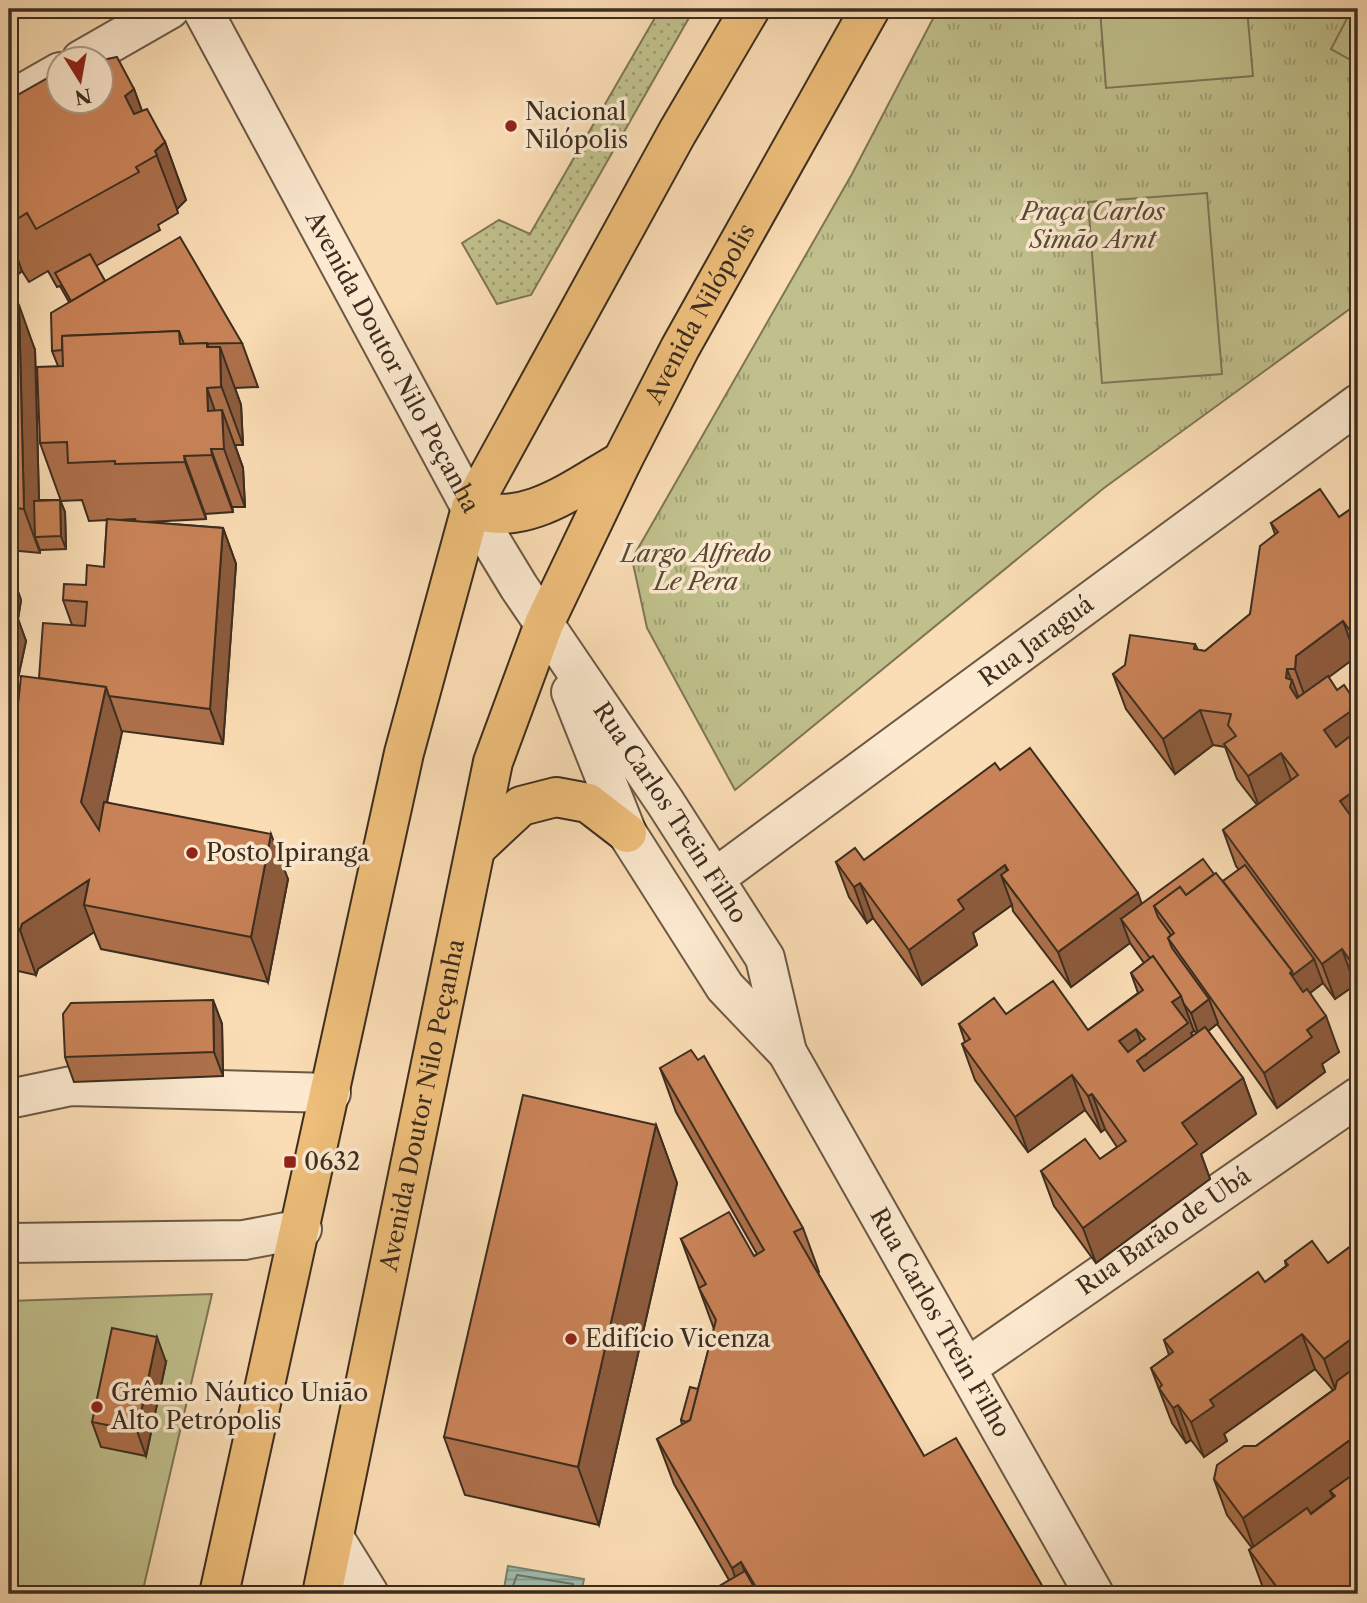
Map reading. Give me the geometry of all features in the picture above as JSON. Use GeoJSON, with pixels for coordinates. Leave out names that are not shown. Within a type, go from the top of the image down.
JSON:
{"type":"FeatureCollection","features":[{"type":"Feature","properties":{"kind":"main road"},"geometry":{"type":"LineString","coordinates":[[622,461],[542,505],[517,515],[488,514],[471,508],[677,133],[750,9]]}},
{"type":"Feature","properties":{"kind":"main road","name":"Avenida Nilópolis"},"geometry":{"type":"LineString","coordinates":[[544,624],[680,348],[870,9]]}},
{"type":"Feature","properties":{"kind":"main road","name":"Avenida Doutor Nilo Peçanha"},"geometry":{"type":"LineString","coordinates":[[219,1594],[404,753],[471,508]]}},
{"type":"Feature","properties":{"kind":"main road","name":"Avenida Doutor Nilo Peçanha"},"geometry":{"type":"LineString","coordinates":[[322,1594],[493,762],[544,624]]}},
{"type":"Feature","properties":{"kind":"main road"},"geometry":{"type":"LineString","coordinates":[[476,848],[520,806],[556,797],[588,803],[627,833]]}},
{"type":"Feature","properties":{"kind":"street"},"geometry":{"type":"LineString","coordinates":[[105,46],[170,9]]}},
{"type":"Feature","properties":{"kind":"street","name":"Avenida Doutor Nilo Peçanha"},"geometry":{"type":"LineString","coordinates":[[202,9],[471,508]]}},
{"type":"Feature","properties":{"kind":"street"},"geometry":{"type":"LineString","coordinates":[[9,101],[46,80]]}},
{"type":"Feature","properties":{"kind":"street","name":"Rua Jaraguá"},"geometry":{"type":"LineString","coordinates":[[715,878],[1358,404]]}},
{"type":"Feature","properties":{"kind":"street","name":"Rua Carlos Trein Filho"},"geometry":{"type":"LineString","coordinates":[[471,508],[544,624],[715,878],[765,958],[787,1052]]}},
{"type":"Feature","properties":{"kind":"street","name":"Rua Carlos Trein Filho"},"geometry":{"type":"LineString","coordinates":[[544,624],[627,833],[725,987],[787,1052],[968,1367],[1094,1594]]}},
{"type":"Feature","properties":{"kind":"street"},"geometry":{"type":"LineString","coordinates":[[9,1099],[71,1086],[331,1093]]}},
{"type":"Feature","properties":{"kind":"street","name":"Rua Barão de Ubá"},"geometry":{"type":"LineString","coordinates":[[968,1367],[1358,1097]]}},
{"type":"Feature","properties":{"kind":"street"},"geometry":{"type":"LineString","coordinates":[[9,1243],[244,1240],[297,1248]]}},
{"type":"Feature","properties":{"kind":"street"},"geometry":{"type":"LineString","coordinates":[[335,1539],[369,1594]]}},
{"type":"Feature","properties":{"kind":"green space"},"geometry":{"type":"Polygon","coordinates":[[[660,9],[694,9],[531,295],[497,304],[462,243],[499,220],[530,234],[660,9]]]}},
{"type":"Feature","properties":{"kind":"green space","name":"Praça Carlos Simão Arnt"},"geometry":{"type":"Polygon","coordinates":[[[938,9],[1358,9],[1358,303],[1104,488],[735,790],[647,628],[632,559],[852,174],[938,9]]]}},
{"type":"Feature","properties":{"kind":"green space"},"geometry":{"type":"Polygon","coordinates":[[[1100,9],[1247,9],[1253,76],[1106,88],[1100,9]]]}},
{"type":"Feature","properties":{"kind":"green space"},"geometry":{"type":"Polygon","coordinates":[[[1352,9],[1358,9],[1358,64],[1331,49],[1352,9]]]}},
{"type":"Feature","properties":{"kind":"green space"},"geometry":{"type":"Polygon","coordinates":[[[1207,193],[1222,374],[1102,383],[1088,202],[1207,193]]]}},
{"type":"Feature","properties":{"kind":"green space","name":"Grêmio Náutico União Alto Petrópolis"},"geometry":{"type":"Polygon","coordinates":[[[212,1294],[142,1594],[9,1594],[9,1301],[212,1294]]]}},
{"type":"Feature","properties":{"kind":"water"},"geometry":{"type":"Polygon","coordinates":[[[508,1566],[584,1579],[581,1594],[503,1594],[508,1566]]]}},
{"type":"Feature","properties":{"kind":"building"},"geometry":{"type":"Polygon","coordinates":[[[116,57],[134,89],[125,96],[134,114],[147,109],[165,142],[155,151],[157,155],[136,167],[139,172],[36,229],[27,213],[9,224],[9,105],[18,100],[16,96],[46,79],[46,116],[116,116],[116,57]]]}},
{"type":"Feature","properties":{"kind":"building"},"geometry":{"type":"Polygon","coordinates":[[[180,237],[242,343],[184,344],[179,331],[62,336],[62,350],[52,351],[51,313],[180,237]]]}},
{"type":"Feature","properties":{"kind":"building"},"geometry":{"type":"Polygon","coordinates":[[[90,254],[105,281],[71,301],[55,273],[90,254]]]}},
{"type":"Feature","properties":{"kind":"building"},"geometry":{"type":"Polygon","coordinates":[[[9,288],[19,305],[24,509],[9,507],[9,288]]]}},
{"type":"Feature","properties":{"kind":"building"},"geometry":{"type":"Polygon","coordinates":[[[179,331],[180,344],[207,343],[207,347],[220,347],[221,387],[207,388],[208,411],[222,410],[224,449],[211,449],[212,455],[184,456],[185,462],[68,463],[67,442],[40,443],[37,367],[63,366],[62,336],[179,331]]]}},
{"type":"Feature","properties":{"kind":"building"},"geometry":{"type":"Polygon","coordinates":[[[1320,489],[1339,517],[1358,504],[1358,642],[1343,621],[1296,656],[1295,669],[1287,669],[1286,678],[1292,680],[1290,687],[1297,698],[1328,676],[1337,690],[1344,685],[1355,701],[1354,709],[1324,730],[1336,747],[1358,730],[1358,788],[1340,801],[1358,826],[1358,972],[1342,949],[1322,964],[1223,830],[1298,775],[1281,753],[1248,776],[1224,744],[1236,736],[1228,725],[1231,714],[1200,710],[1163,739],[1113,674],[1125,665],[1130,635],[1195,644],[1194,649],[1205,651],[1250,614],[1260,546],[1278,532],[1271,523],[1320,489]]]}},
{"type":"Feature","properties":{"kind":"building"},"geometry":{"type":"Polygon","coordinates":[[[60,500],[61,536],[35,537],[34,501],[60,500]]]}},
{"type":"Feature","properties":{"kind":"building"},"geometry":{"type":"Polygon","coordinates":[[[107,519],[223,528],[210,709],[109,696],[106,687],[39,678],[43,623],[85,626],[87,602],[63,600],[64,584],[86,585],[87,565],[104,567],[107,519]]]}},
{"type":"Feature","properties":{"kind":"building"},"geometry":{"type":"Polygon","coordinates":[[[9,597],[13,606],[9,626],[9,597]]]}},
{"type":"Feature","properties":{"kind":"building"},"geometry":{"type":"Polygon","coordinates":[[[21,676],[106,687],[81,802],[99,830],[104,802],[271,834],[251,937],[84,905],[89,880],[22,924],[20,930],[9,928],[9,749],[17,714],[21,676]]]}},
{"type":"Feature","properties":{"kind":"building"},"geometry":{"type":"Polygon","coordinates":[[[1030,748],[1138,893],[1058,952],[1001,875],[1008,870],[1005,865],[958,900],[964,909],[909,950],[860,883],[854,887],[836,862],[855,848],[864,860],[995,763],[1000,770],[1030,748]]]}},
{"type":"Feature","properties":{"kind":"building"},"geometry":{"type":"Polygon","coordinates":[[[1203,859],[1214,874],[1186,895],[1180,887],[1154,906],[1158,917],[1171,935],[1168,938],[1172,948],[1209,999],[1191,1013],[1153,956],[1150,958],[1121,919],[1203,859]]]}},
{"type":"Feature","properties":{"kind":"building"},"geometry":{"type":"Polygon","coordinates":[[[1245,865],[1314,959],[1293,975],[1223,881],[1245,865]]]}},
{"type":"Feature","properties":{"kind":"building"},"geometry":{"type":"Polygon","coordinates":[[[1216,873],[1292,971],[1290,973],[1303,992],[1307,989],[1326,1016],[1307,1030],[1312,1037],[1264,1073],[1168,938],[1174,933],[1154,906],[1180,887],[1186,895],[1216,873]]]}},
{"type":"Feature","properties":{"kind":"building"},"geometry":{"type":"Polygon","coordinates":[[[1153,956],[1181,996],[1172,1002],[1188,1023],[1137,1061],[1144,1071],[1205,1027],[1243,1078],[1182,1123],[1197,1144],[1083,1228],[1041,1171],[1085,1139],[1100,1159],[1126,1141],[1092,1094],[1088,1096],[1072,1075],[1015,1117],[962,1044],[970,1039],[959,1024],[994,998],[1006,1014],[1053,981],[1088,1030],[1143,990],[1131,973],[1153,956]],[[1136,1029],[1119,1041],[1128,1052],[1145,1039],[1136,1029]]]}},
{"type":"Feature","properties":{"kind":"building"},"geometry":{"type":"Polygon","coordinates":[[[213,1000],[214,1052],[65,1057],[63,1014],[71,1003],[213,1000]]]}},
{"type":"Feature","properties":{"kind":"building"},"geometry":{"type":"Polygon","coordinates":[[[691,1050],[698,1060],[704,1056],[803,1228],[794,1232],[924,1456],[956,1438],[1047,1594],[760,1594],[741,1562],[732,1568],[657,1439],[690,1420],[716,1320],[699,1288],[706,1284],[681,1239],[729,1212],[754,1256],[764,1250],[660,1068],[691,1050]]]}},
{"type":"Feature","properties":{"kind":"building","name":"Edifício Vicenza"},"geometry":{"type":"Polygon","coordinates":[[[523,1095],[656,1125],[578,1467],[444,1437],[523,1095]]]}},
{"type":"Feature","properties":{"kind":"building"},"geometry":{"type":"Polygon","coordinates":[[[1358,1231],[1358,1334],[1324,1359],[1302,1334],[1210,1400],[1214,1406],[1191,1422],[1178,1405],[1173,1408],[1159,1388],[1162,1385],[1151,1368],[1173,1352],[1164,1340],[1258,1272],[1265,1282],[1288,1265],[1285,1261],[1312,1241],[1328,1263],[1355,1243],[1354,1234],[1358,1231]]]}},
{"type":"Feature","properties":{"kind":"building"},"geometry":{"type":"Polygon","coordinates":[[[112,1328],[157,1337],[137,1431],[92,1422],[112,1328]]]}},
{"type":"Feature","properties":{"kind":"building"},"geometry":{"type":"Polygon","coordinates":[[[1357,1366],[1358,1434],[1243,1518],[1214,1479],[1217,1465],[1244,1446],[1256,1446],[1335,1389],[1337,1381],[1357,1366]]]}},
{"type":"Feature","properties":{"kind":"building"},"geometry":{"type":"Polygon","coordinates":[[[690,1387],[698,1389],[690,1420],[686,1422],[681,1420],[690,1387]]]}},
{"type":"Feature","properties":{"kind":"building"},"geometry":{"type":"Polygon","coordinates":[[[1358,1471],[1358,1594],[1282,1594],[1249,1550],[1307,1508],[1311,1514],[1335,1496],[1330,1491],[1358,1471]]]}},
{"type":"Feature","properties":{"kind":"building"},"geometry":{"type":"Polygon","coordinates":[[[745,1571],[758,1594],[710,1594],[709,1592],[745,1571]]]}},
{"type":"Feature","properties":{"kind":"place","name":"Nacional Nilópolis"},"geometry":{"type":"Point","coordinates":[511,126]}},
{"type":"Feature","properties":{"kind":"place","name":"Posto Ipiranga"},"geometry":{"type":"Point","coordinates":[192,853]}},
{"type":"Feature","properties":{"kind":"place","name":"0632"},"geometry":{"type":"Point","coordinates":[290,1162]}},
{"type":"Feature","properties":{"kind":"place","name":"Edifício Vicenza"},"geometry":{"type":"Point","coordinates":[571,1339]}},
{"type":"Feature","properties":{"kind":"place","name":"Grêmio Náutico União Alto Petrópolis"},"geometry":{"type":"Point","coordinates":[97,1407]}},
{"type":"Feature","properties":{"kind":"park label","name":"Largo Alfredo Le Pera"},"geometry":{"type":"Point","coordinates":[696,568]}}]}
